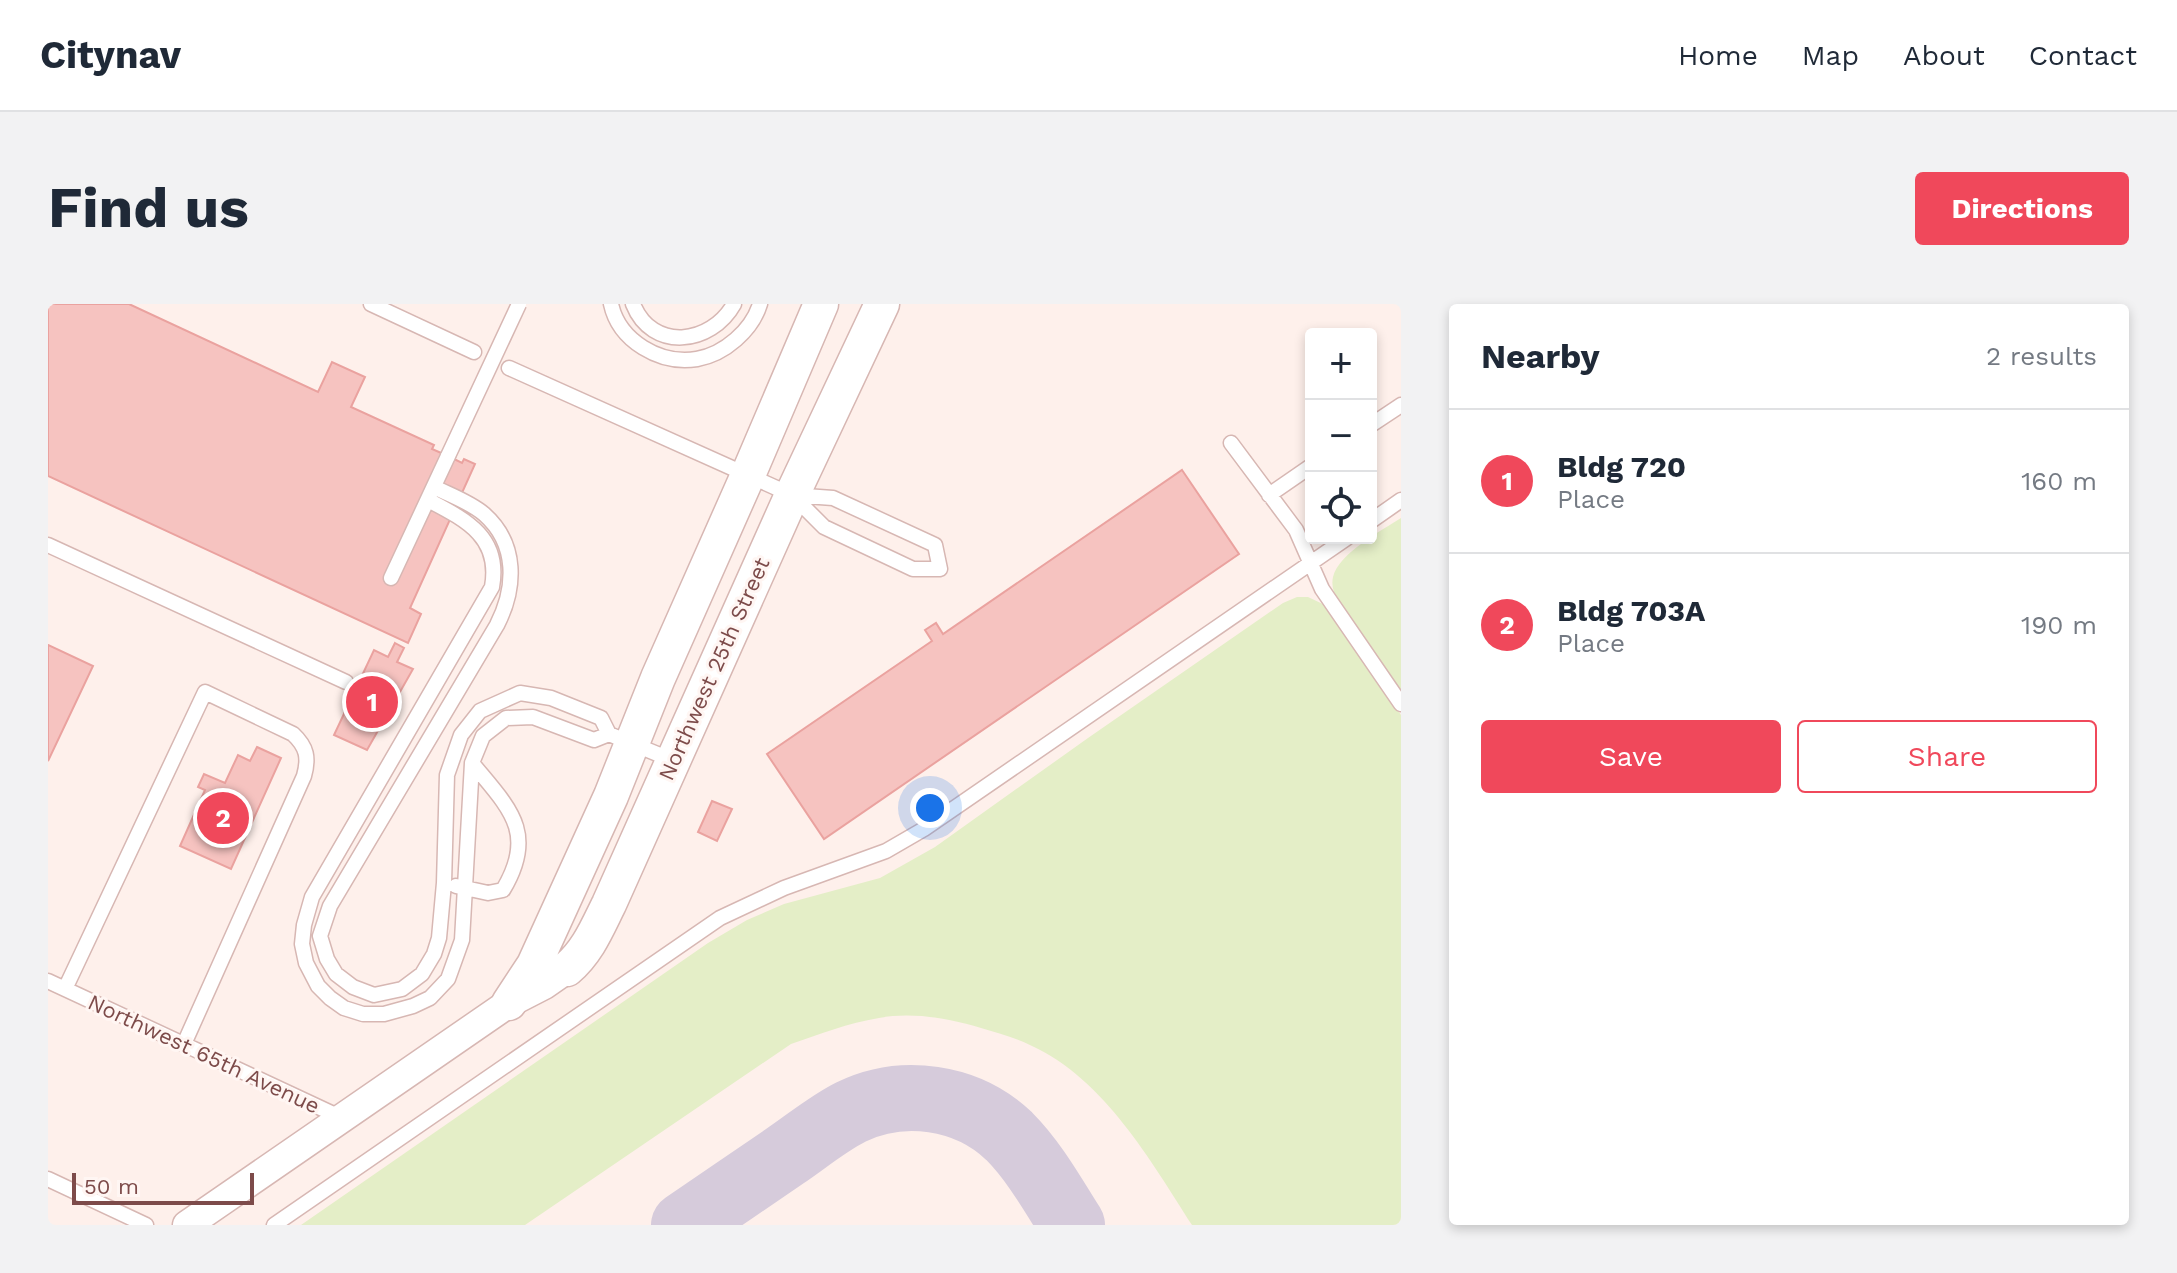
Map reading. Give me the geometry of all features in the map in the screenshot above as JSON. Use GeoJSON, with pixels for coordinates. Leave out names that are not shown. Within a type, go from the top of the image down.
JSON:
{"type":"FeatureCollection","features":[{"type":"Feature","properties":{"kind":"street","name":"Northwest 25th Street"},"geometry":{"type":"LineString","coordinates":[[509,1003],[534,965],[611,796],[620,739],[658,678],[821,304]]}},
{"type":"Feature","properties":{"kind":"street","name":"Northwest 25th Street"},"geometry":{"type":"LineString","coordinates":[[187,1225],[509,1003],[544,985],[579,959],[594,936],[792,495],[882,304]]}},
{"type":"Feature","properties":{"kind":"lane"},"geometry":{"type":"LineString","coordinates":[[371,304],[474,352]]}},
{"type":"Feature","properties":{"kind":"lane"},"geometry":{"type":"LineString","coordinates":[[391,578],[519,304]]}},
{"type":"Feature","properties":{"kind":"lane"},"geometry":{"type":"LineString","coordinates":[[611,304],[613,315],[628,336],[646,350],[669,358],[697,359],[720,350],[742,334],[760,304]]}},
{"type":"Feature","properties":{"kind":"lane"},"geometry":{"type":"LineString","coordinates":[[633,304],[648,326],[664,335],[681,338],[699,335],[720,323],[734,304]]}},
{"type":"Feature","properties":{"kind":"lane"},"geometry":{"type":"LineString","coordinates":[[509,368],[792,495],[833,498],[935,545],[940,569],[913,569],[824,527],[792,495]]}},
{"type":"Feature","properties":{"kind":"lane"},"geometry":{"type":"LineString","coordinates":[[1377,421],[1401,405]]}},
{"type":"Feature","properties":{"kind":"lane"},"geometry":{"type":"LineString","coordinates":[[1231,443],[1296,530],[1322,589],[1401,704]]}},
{"type":"Feature","properties":{"kind":"lane"},"geometry":{"type":"LineString","coordinates":[[1269,495],[1305,470]]}},
{"type":"Feature","properties":{"kind":"lane"},"geometry":{"type":"LineString","coordinates":[[431,494],[460,499],[483,513],[501,534],[512,570],[506,604],[497,625],[330,906],[320,936],[327,959],[336,974],[353,987],[374,995],[402,989],[422,974],[434,954],[439,938],[444,883],[447,775],[461,735],[480,711],[520,693],[551,698],[601,718],[620,739]]}},
{"type":"Feature","properties":{"kind":"lane"},"geometry":{"type":"LineString","coordinates":[[431,494],[476,530],[494,559],[495,574],[492,587],[312,897],[302,944],[306,963],[318,986],[344,1008],[363,1014],[384,1014],[430,998],[448,979],[462,940],[472,763],[483,736],[506,718],[533,717],[594,740],[620,739],[672,760]]}},
{"type":"Feature","properties":{"kind":"lane"},"geometry":{"type":"LineString","coordinates":[[1377,517],[1401,500]]}},
{"type":"Feature","properties":{"kind":"lane"},"geometry":{"type":"LineString","coordinates":[[274,1225],[720,918],[767,895],[867,859],[903,842],[966,802],[1338,544]]}},
{"type":"Feature","properties":{"kind":"lane"},"geometry":{"type":"LineString","coordinates":[[48,545],[346,682]]}},
{"type":"Feature","properties":{"kind":"lane"},"geometry":{"type":"LineString","coordinates":[[65,989],[205,692],[293,734],[302,742],[307,764],[184,1044]]}},
{"type":"Feature","properties":{"kind":"lane"},"geometry":{"type":"LineString","coordinates":[[444,883],[488,893],[503,890],[515,870],[519,847],[517,825],[504,802],[472,763]]}},
{"type":"Feature","properties":{"kind":"lane","name":"Northwest 65th Avenue"},"geometry":{"type":"LineString","coordinates":[[48,981],[343,1118]]}},
{"type":"Feature","properties":{"kind":"lane"},"geometry":{"type":"LineString","coordinates":[[48,1179],[146,1225]]}},
{"type":"Feature","properties":{"kind":"green space"},"geometry":{"type":"Polygon","coordinates":[[[1401,518],[1401,694],[1338,601],[1332,583],[1343,559],[1361,544],[1377,544],[1377,533],[1401,518]]]}},
{"type":"Feature","properties":{"kind":"green space"},"geometry":{"type":"Polygon","coordinates":[[[1297,597],[1308,597],[1327,606],[1401,715],[1401,1225],[1192,1225],[1124,1124],[1082,1079],[1058,1061],[1026,1043],[981,1028],[943,1019],[904,1016],[856,1023],[791,1044],[525,1225],[301,1225],[708,943],[747,920],[784,904],[880,878],[935,847],[1283,603],[1297,597]]]}},
{"type":"Feature","properties":{"kind":"building"},"geometry":{"type":"Polygon","coordinates":[[[48,304],[129,304],[318,392],[332,362],[365,377],[351,407],[434,445],[432,449],[462,463],[464,459],[475,464],[410,608],[421,614],[408,643],[48,476],[48,304]]]}},
{"type":"Feature","properties":{"kind":"building"},"geometry":{"type":"Polygon","coordinates":[[[1182,470],[1239,554],[824,839],[767,754],[932,641],[925,630],[936,623],[943,634],[1182,470]]]}},
{"type":"Feature","properties":{"kind":"building"},"geometry":{"type":"Polygon","coordinates":[[[395,643],[404,648],[397,662],[413,669],[367,750],[334,735],[374,650],[388,657],[395,643]]]}},
{"type":"Feature","properties":{"kind":"building"},"geometry":{"type":"Polygon","coordinates":[[[48,645],[93,666],[48,761],[48,645]]]}},
{"type":"Feature","properties":{"kind":"building"},"geometry":{"type":"Polygon","coordinates":[[[257,747],[281,758],[231,869],[180,846],[205,790],[198,787],[204,774],[225,783],[238,755],[250,761],[257,747]]]}},
{"type":"Feature","properties":{"kind":"building"},"geometry":{"type":"Polygon","coordinates":[[[712,801],[732,809],[717,841],[698,832],[712,801]]]}},
{"type":"Feature","properties":{"kind":"taxiway"},"geometry":{"type":"LineString","coordinates":[[684,1225],[842,1117],[871,1104],[912,1098],[954,1104],[992,1122],[1027,1156],[1072,1225]]}},
{"type":"Feature","properties":{"kind":"place","name":"Bldg 720"},"geometry":{"type":"Point","coordinates":[372,702]}},
{"type":"Feature","properties":{"kind":"place","name":"Bldg 703A"},"geometry":{"type":"Point","coordinates":[223,818]}}]}
